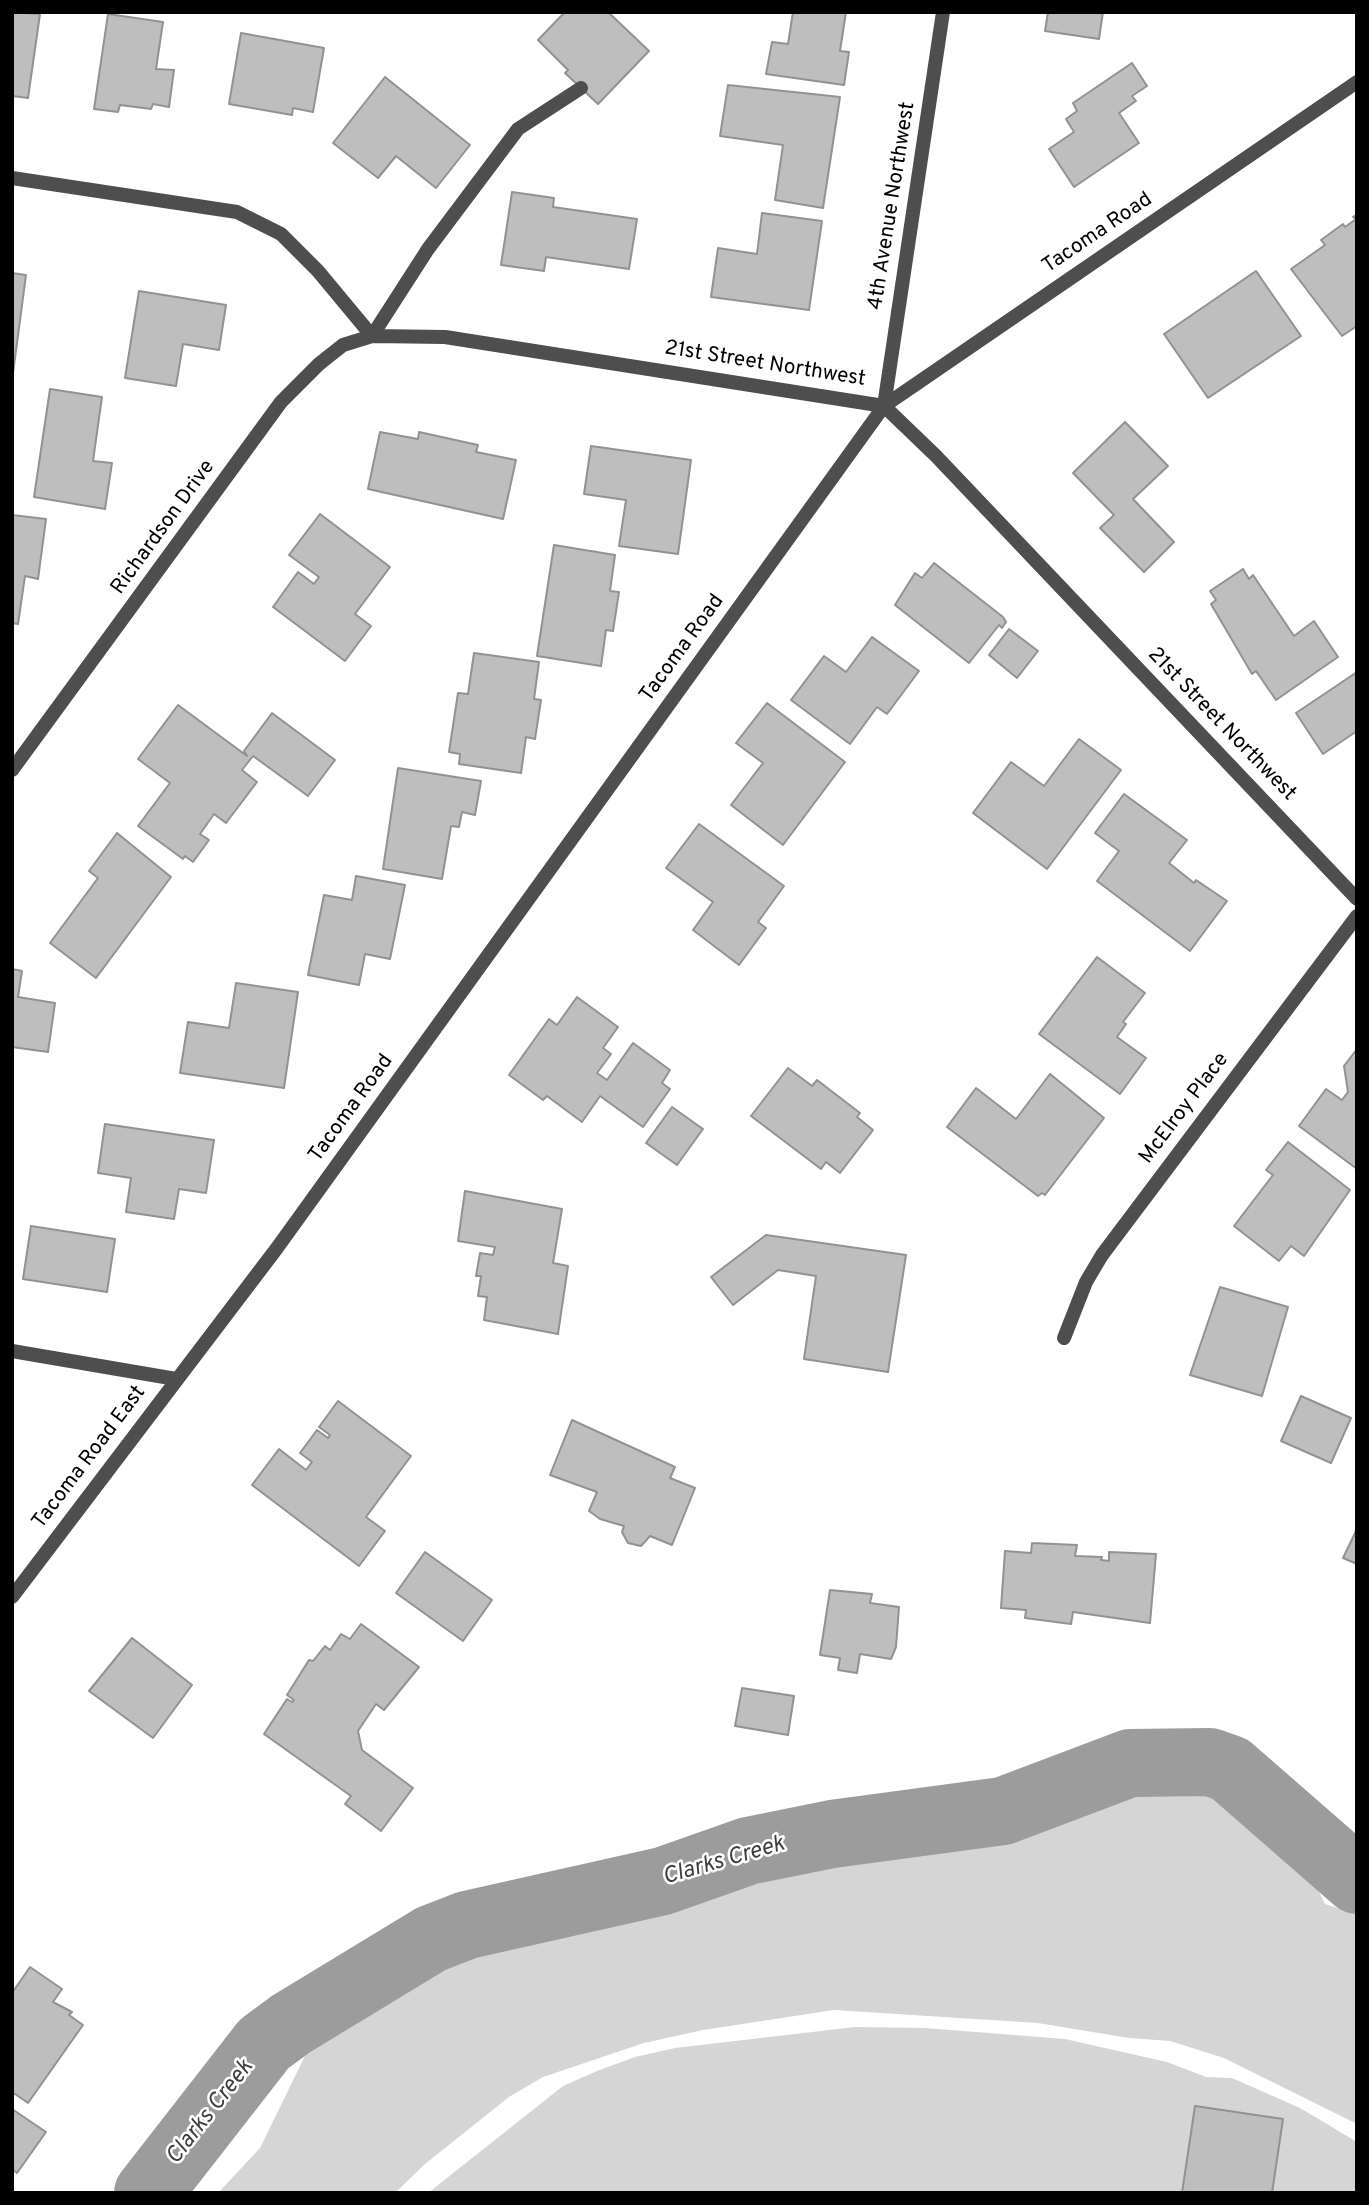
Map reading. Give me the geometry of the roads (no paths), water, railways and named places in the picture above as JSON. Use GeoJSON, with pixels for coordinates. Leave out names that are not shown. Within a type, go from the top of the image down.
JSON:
{"type":"FeatureCollection","features":[{"type":"Feature","properties":{"kind":"street","name":"4th Avenue Northwest"},"geometry":{"type":"LineString","coordinates":[[884,406],[943,12]]}},
{"type":"Feature","properties":{"kind":"street","name":"Tacoma Road"},"geometry":{"type":"LineString","coordinates":[[176,1378],[277,1248],[884,406],[1357,82]]}},
{"type":"Feature","properties":{"kind":"street"},"geometry":{"type":"LineString","coordinates":[[12,178],[237,212],[281,234],[317,271],[372,336],[428,249],[518,129],[581,88]]}},
{"type":"Feature","properties":{"kind":"street","name":"21st Street Northwest"},"geometry":{"type":"LineString","coordinates":[[372,336],[410,334],[483,341],[884,406],[936,456],[1357,899]]}},
{"type":"Feature","properties":{"kind":"street","name":"Richardson Drive"},"geometry":{"type":"LineString","coordinates":[[12,770],[281,402],[319,364],[343,345],[372,336]]}},
{"type":"Feature","properties":{"kind":"street","name":"McElroy Place"},"geometry":{"type":"LineString","coordinates":[[1064,1338],[1086,1282],[1102,1255],[1357,916]]}},
{"type":"Feature","properties":{"kind":"street"},"geometry":{"type":"LineString","coordinates":[[12,1351],[176,1378]]}},
{"type":"Feature","properties":{"kind":"street","name":"Tacoma Road East"},"geometry":{"type":"LineString","coordinates":[[12,1597],[176,1378]]}},
{"type":"Feature","properties":{"kind":"waterway","name":"Clarks Creek"},"geometry":{"type":"LineString","coordinates":[[148,2193],[264,2044],[291,2024],[431,1939],[467,1925],[663,1881],[748,1851],[832,1834],[1003,1811],[1130,1763],[1210,1762],[1230,1769],[1357,1880]]}}]}
